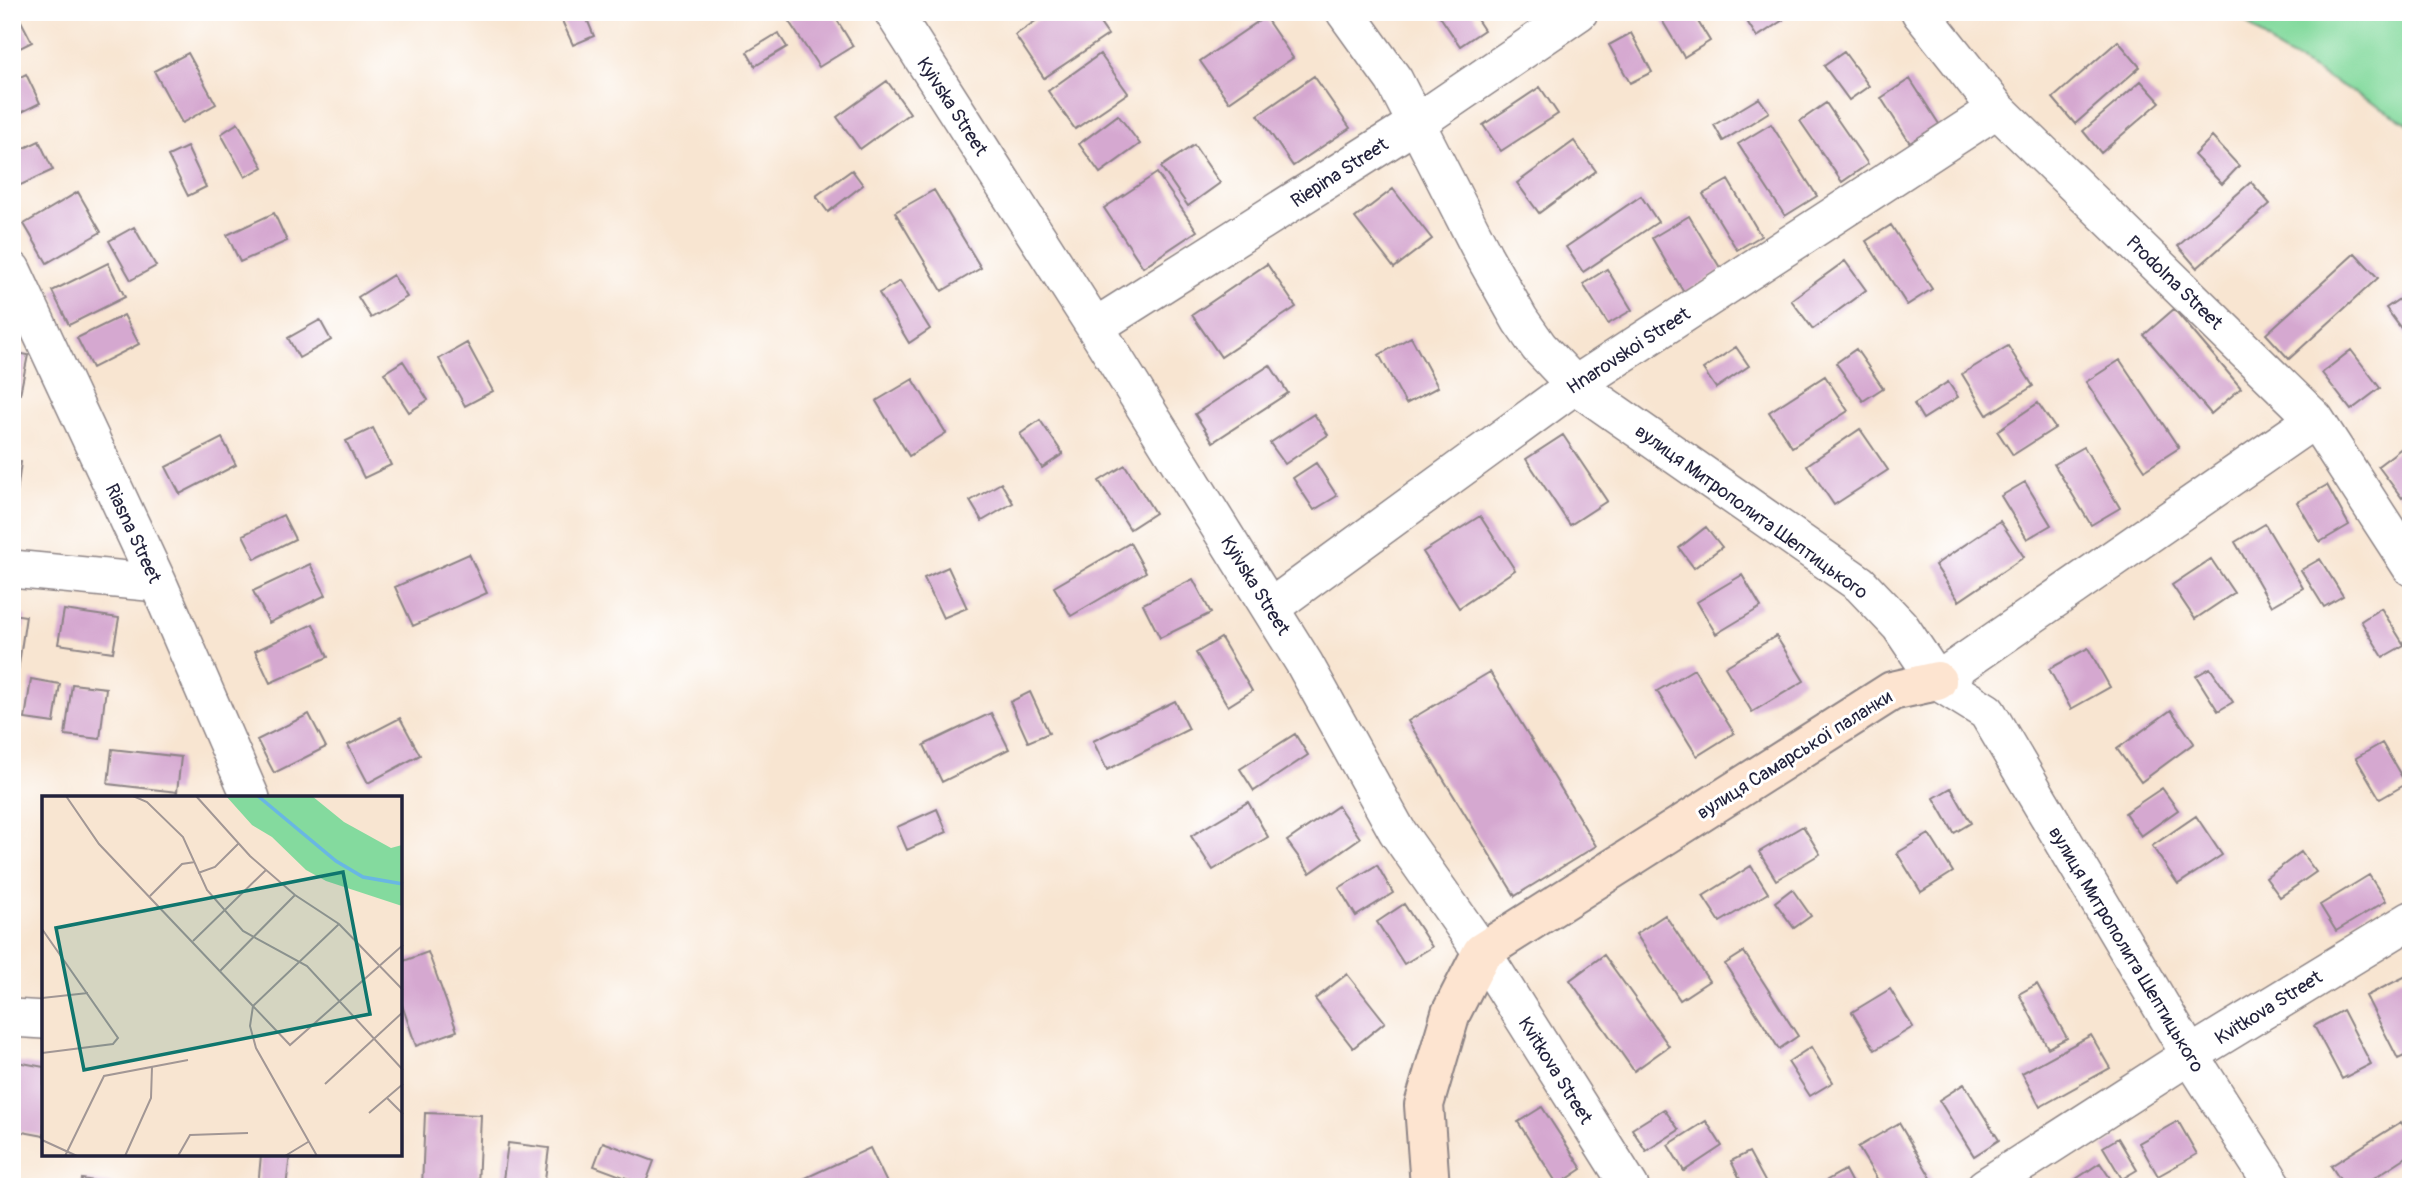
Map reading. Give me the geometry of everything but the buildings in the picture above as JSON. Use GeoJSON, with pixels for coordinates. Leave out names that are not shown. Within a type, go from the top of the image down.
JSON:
{"type":"FeatureCollection","features":[{"type":"Feature","properties":{"kind":"street","name":"Kyivska Street"},"geometry":{"type":"LineString","coordinates":[[893,12],[1095,327],[1304,663],[1397,831],[1482,953]]}},
{"type":"Feature","properties":{"kind":"street","name":"вулиця Митрополита Шептицького"},"geometry":{"type":"LineString","coordinates":[[1345,12],[1394,80],[1520,320],[1539,347],[1575,385],[1860,584],[1900,625],[1937,681],[1987,712],[2190,1055],[2274,1187]]}},
{"type":"Feature","properties":{"kind":"street","name":"Riepina Street"},"geometry":{"type":"LineString","coordinates":[[1095,327],[1415,124],[1579,12]]}},
{"type":"Feature","properties":{"kind":"street","name":"Prodolna Street"},"geometry":{"type":"LineString","coordinates":[[1920,12],[1997,109],[2315,419],[2411,566]]}},
{"type":"Feature","properties":{"kind":"street","name":"Hnarovskoi Street"},"geometry":{"type":"LineString","coordinates":[[1270,608],[1575,385],[1997,109]]}},
{"type":"Feature","properties":{"kind":"street","name":"Riasna Street"},"geometry":{"type":"LineString","coordinates":[[12,270],[158,583],[250,796]]}},
{"type":"Feature","properties":{"kind":"street","name":"вулиця Самарської паланки"},"geometry":{"type":"LineString","coordinates":[[1482,953],[1892,691],[1937,681],[2315,419]]}},
{"type":"Feature","properties":{"kind":"street"},"geometry":{"type":"LineString","coordinates":[[12,569],[158,583]]}},
{"type":"Feature","properties":{"kind":"street","name":"Kvitkova Street"},"geometry":{"type":"LineString","coordinates":[[1985,1187],[2190,1055],[2411,920]]}},
{"type":"Feature","properties":{"kind":"street"},"geometry":{"type":"LineString","coordinates":[[1430,1187],[1424,1105],[1451,1013],[1482,953]]}},
{"type":"Feature","properties":{"kind":"street","name":"Kvitkova Street"},"geometry":{"type":"LineString","coordinates":[[1482,953],[1630,1187]]}},
{"type":"Feature","properties":{"kind":"street"},"geometry":{"type":"LineString","coordinates":[[12,1018],[42,1020]]}},
{"type":"Feature","properties":{"kind":"green space"},"geometry":{"type":"Polygon","coordinates":[[[2234,12],[2411,12],[2411,125],[2277,49],[2234,12]]]}}]}
